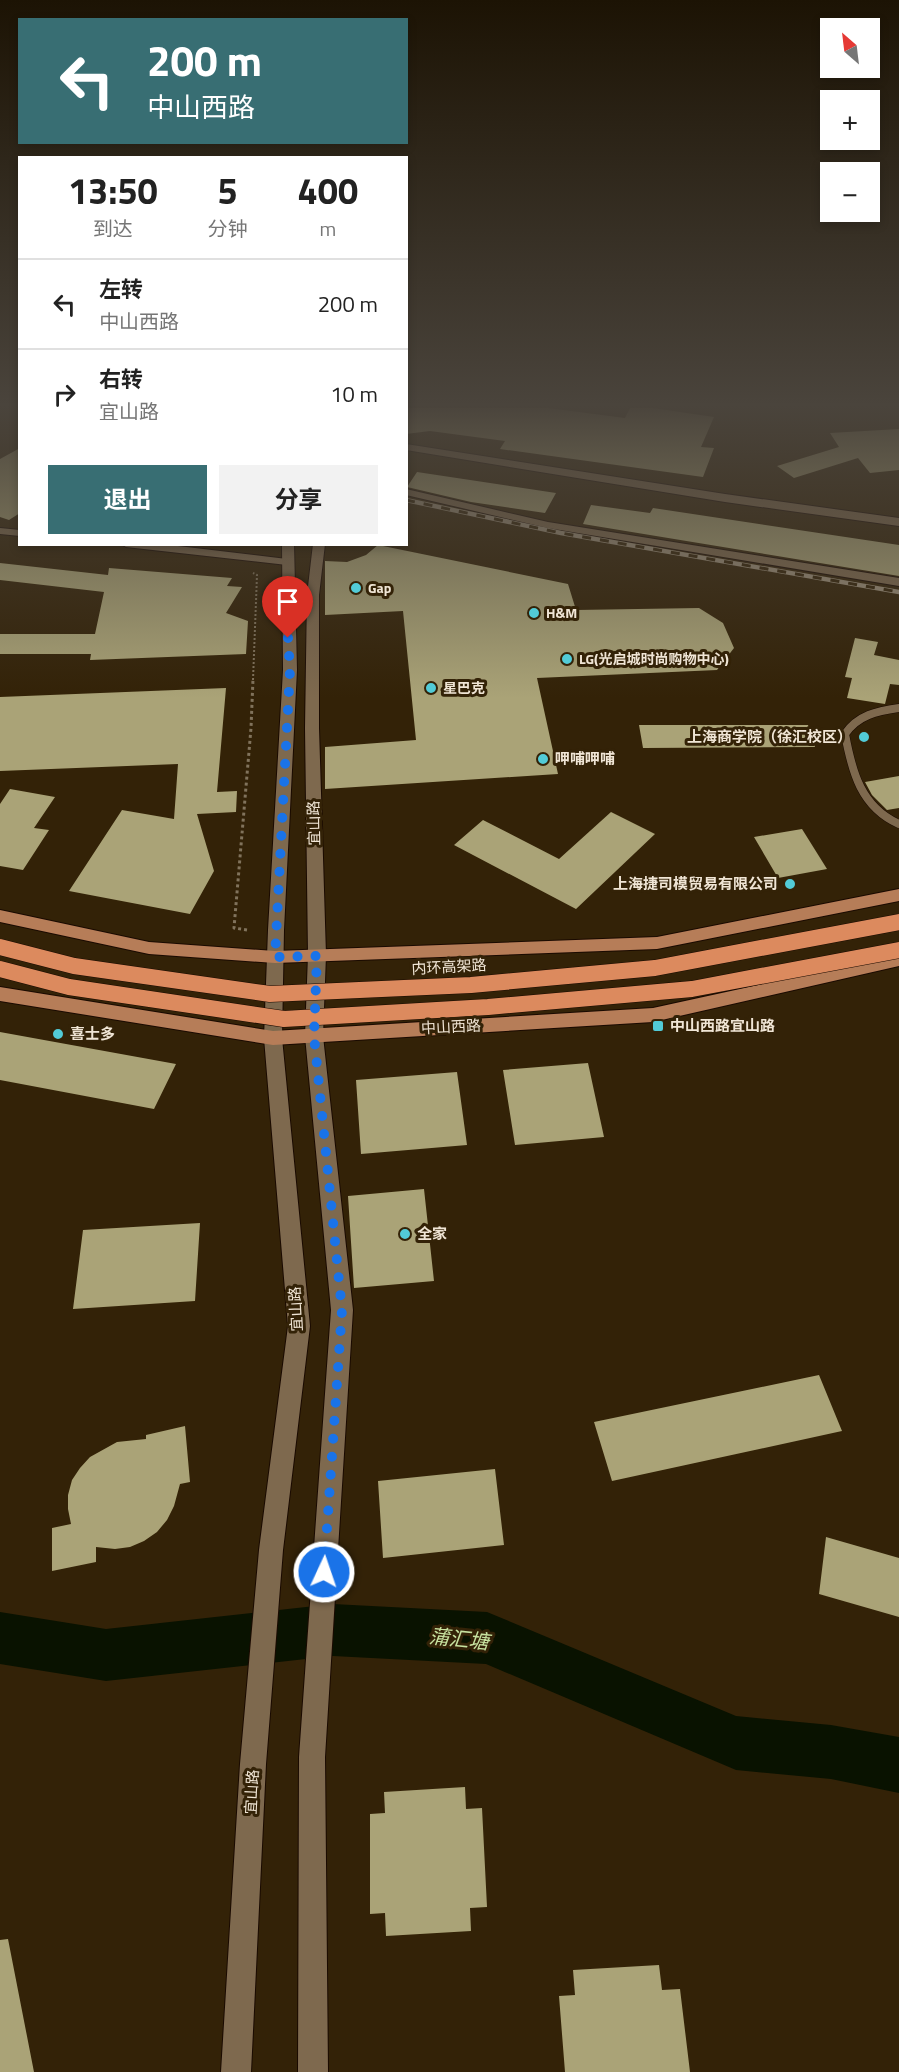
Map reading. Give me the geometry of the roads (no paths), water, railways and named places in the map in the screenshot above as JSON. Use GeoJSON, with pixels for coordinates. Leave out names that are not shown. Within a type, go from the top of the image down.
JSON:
{"type":"FeatureCollection","features":[{"type":"Feature","properties":{"kind":"highway","name":"内环高架路"},"geometry":{"type":"LineString","coordinates":[[0,947],[74,966],[270,994],[471,985],[655,968],[899,922]]}},
{"type":"Feature","properties":{"kind":"highway"},"geometry":{"type":"LineString","coordinates":[[0,969],[69,987],[284,1019],[488,1007],[692,989],[899,950]]}},
{"type":"Feature","properties":{"kind":"main road"},"geometry":{"type":"LineString","coordinates":[[735,505],[899,529]]}},
{"type":"Feature","properties":{"kind":"main road"},"geometry":{"type":"LineString","coordinates":[[775,505],[899,522]]}},
{"type":"Feature","properties":{"kind":"main road","name":"宜山路"},"geometry":{"type":"LineString","coordinates":[[236,2072],[253,1764],[272,1550],[299,1326],[273,1038],[290,670],[288,546]]}},
{"type":"Feature","properties":{"kind":"main road","name":"宜山路"},"geometry":{"type":"LineString","coordinates":[[314,2072],[312,1757],[342,1310],[314,1036],[317,956],[312,728],[313,595],[319,546]]}},
{"type":"Feature","properties":{"kind":"main road"},"geometry":{"type":"LineString","coordinates":[[0,916],[149,948],[275,957],[657,943],[899,895]]}},
{"type":"Feature","properties":{"kind":"main road","name":"中山西路"},"geometry":{"type":"LineString","coordinates":[[0,994],[273,1038],[653,1015],[899,960]]}},
{"type":"Feature","properties":{"kind":"street"},"geometry":{"type":"LineString","coordinates":[[461,505],[549,525],[899,582]]}},
{"type":"Feature","properties":{"kind":"street"},"geometry":{"type":"LineString","coordinates":[[0,531],[18,533]]}},
{"type":"Feature","properties":{"kind":"street"},"geometry":{"type":"LineString","coordinates":[[144,546],[287,562]]}},
{"type":"Feature","properties":{"kind":"lane"},"geometry":{"type":"LineString","coordinates":[[899,708],[863,716],[851,723],[845,734],[850,763],[859,789],[881,815],[899,824]]}},
{"type":"Feature","properties":{"kind":"waterway","name":"蒲汇塘"},"geometry":{"type":"LineString","coordinates":[[0,1638],[106,1655],[333,1630],[487,1638],[736,1743],[831,1752],[899,1765]]}},
{"type":"Feature","properties":{"kind":"railway"},"geometry":{"type":"LineString","coordinates":[[428,505],[561,533],[899,592]]}},
{"type":"Feature","properties":{"kind":"place","name":"Gap"},"geometry":{"type":"Point","coordinates":[356,588]}},
{"type":"Feature","properties":{"kind":"place","name":"H&M"},"geometry":{"type":"Point","coordinates":[534,613]}},
{"type":"Feature","properties":{"kind":"place","name":"LG(光启城时尚购物中心)"},"geometry":{"type":"Point","coordinates":[567,659]}},
{"type":"Feature","properties":{"kind":"place","name":"星巴克"},"geometry":{"type":"Point","coordinates":[431,688]}},
{"type":"Feature","properties":{"kind":"place","name":"上海商学院（徐汇校区）"},"geometry":{"type":"Point","coordinates":[864,737]}},
{"type":"Feature","properties":{"kind":"place","name":"呷哺呷哺"},"geometry":{"type":"Point","coordinates":[543,759]}},
{"type":"Feature","properties":{"kind":"place","name":"上海捷司模贸易有限公司"},"geometry":{"type":"Point","coordinates":[790,884]}},
{"type":"Feature","properties":{"kind":"place","name":"中山西路宜山路"},"geometry":{"type":"Point","coordinates":[658,1026]}},
{"type":"Feature","properties":{"kind":"place","name":"喜士多"},"geometry":{"type":"Point","coordinates":[58,1034]}},
{"type":"Feature","properties":{"kind":"place","name":"全家"},"geometry":{"type":"Point","coordinates":[405,1234]}}]}
